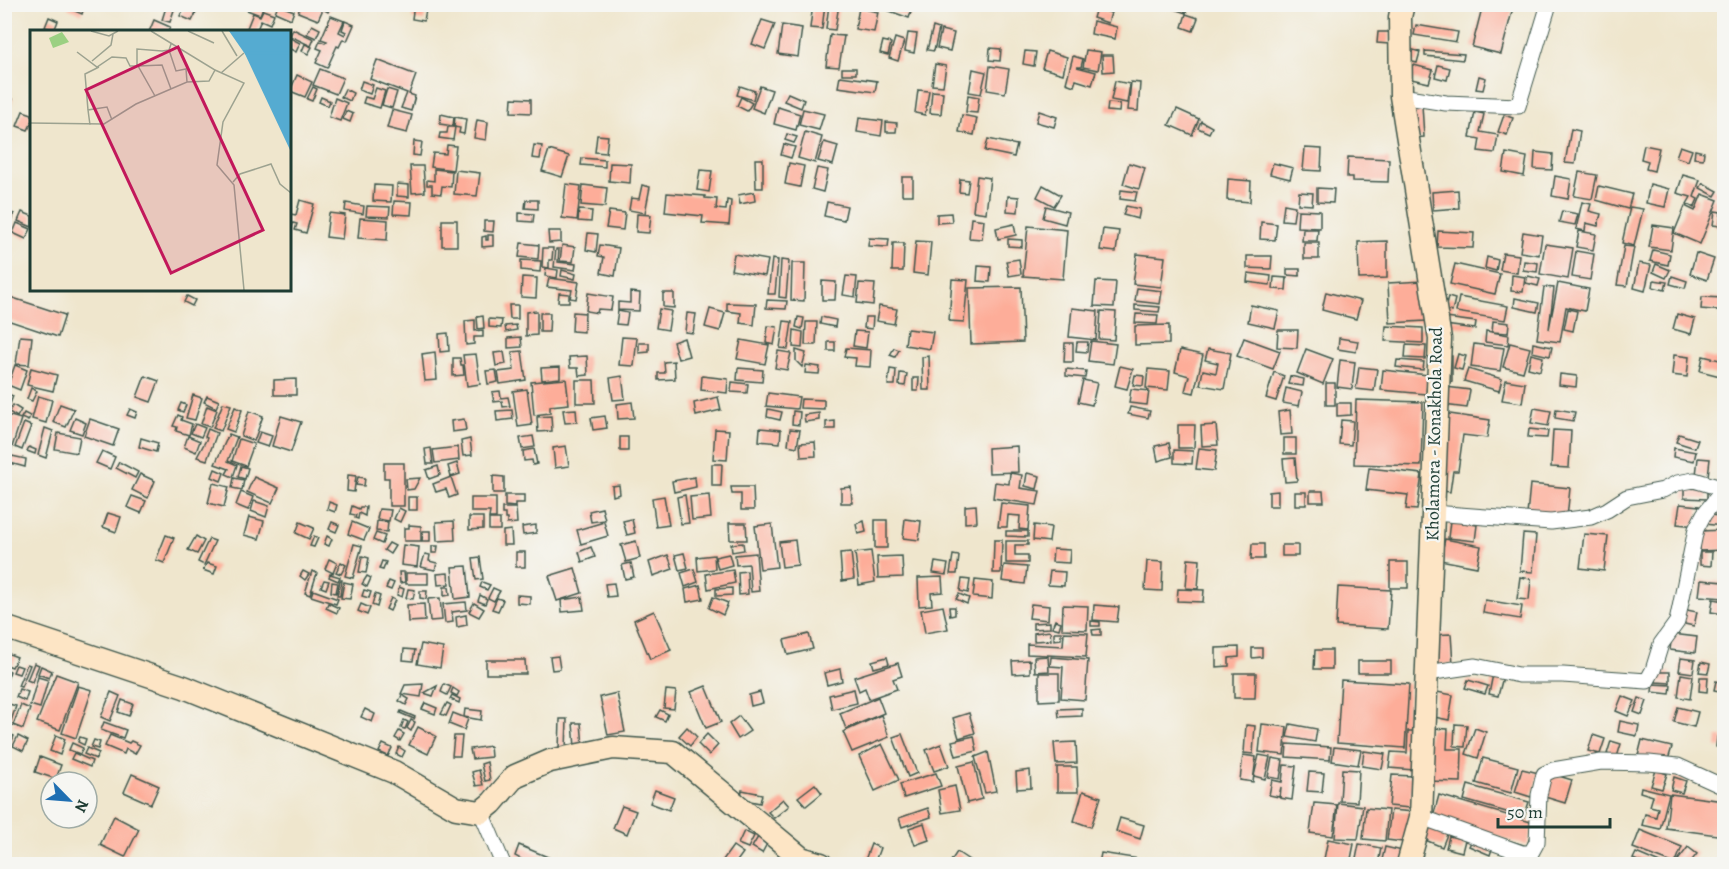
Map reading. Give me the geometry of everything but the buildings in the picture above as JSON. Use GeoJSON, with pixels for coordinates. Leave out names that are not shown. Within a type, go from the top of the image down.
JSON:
{"type":"FeatureCollection","features":[{"type":"Feature","properties":{"kind":"street","name":"Kholamora - Konakhola Road"},"geometry":{"type":"LineString","coordinates":[[1403,4],[1400,17],[1401,96],[1440,339],[1421,817],[1407,864]]}},
{"type":"Feature","properties":{"kind":"street"},"geometry":{"type":"LineString","coordinates":[[1401,96],[1446,103],[1518,106],[1549,4]]}},
{"type":"Feature","properties":{"kind":"street"},"geometry":{"type":"LineString","coordinates":[[1426,672],[1475,666],[1520,675],[1563,675],[1647,681],[1661,644],[1677,622],[1696,529],[1704,514],[1725,489],[1694,480],[1677,483],[1663,490],[1627,496],[1592,517],[1560,521],[1433,513]]}},
{"type":"Feature","properties":{"kind":"street"},"geometry":{"type":"LineString","coordinates":[[4,627],[184,687],[394,772],[456,808],[481,812],[492,803],[515,776],[550,761],[614,748],[673,752],[801,858],[821,864]]}},
{"type":"Feature","properties":{"kind":"street"},"geometry":{"type":"LineString","coordinates":[[1421,817],[1522,853],[1531,853],[1537,842],[1539,795],[1544,774],[1554,770],[1601,762],[1649,763],[1678,766],[1725,787]]}},
{"type":"Feature","properties":{"kind":"street"},"geometry":{"type":"LineString","coordinates":[[481,812],[503,864]]}}]}
